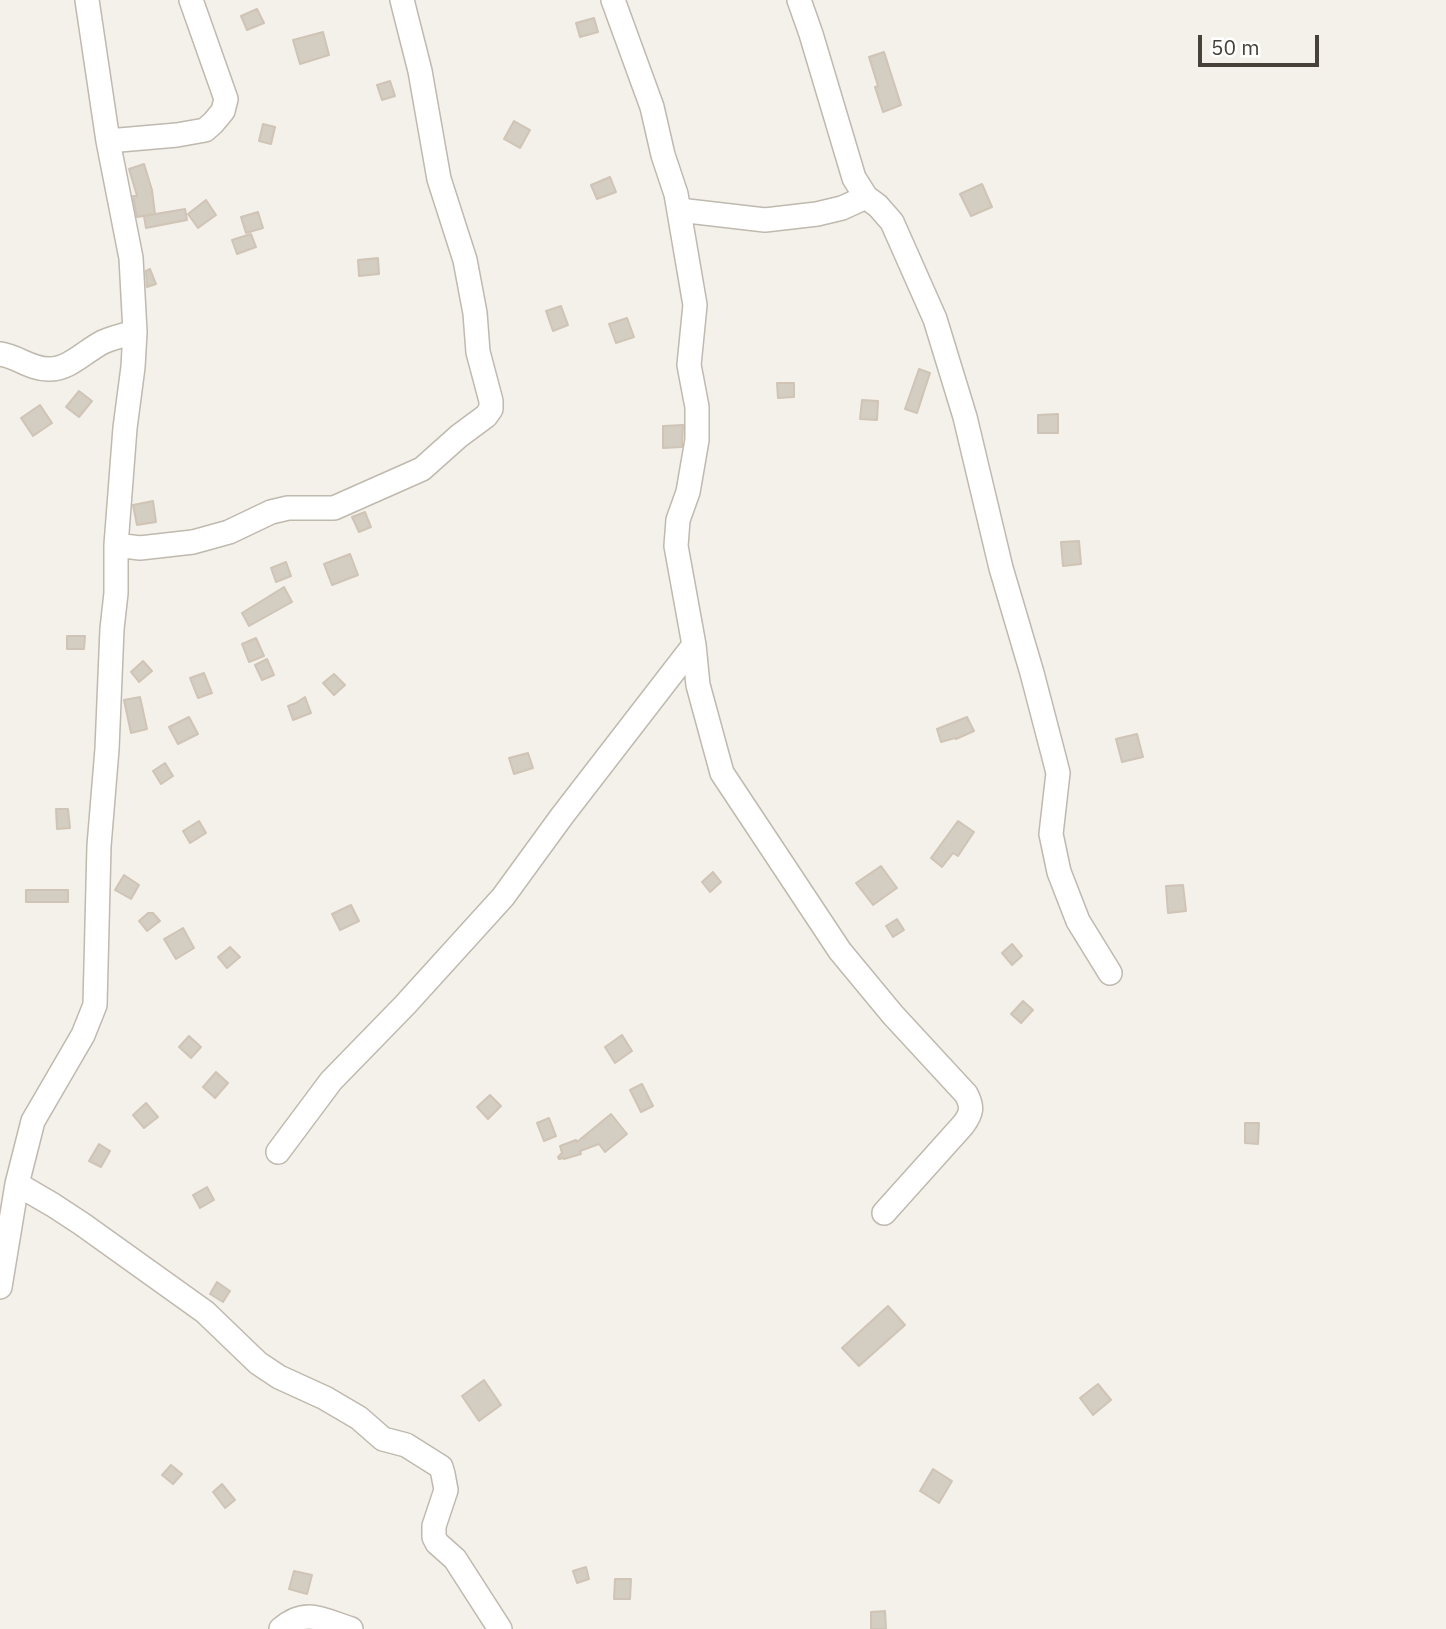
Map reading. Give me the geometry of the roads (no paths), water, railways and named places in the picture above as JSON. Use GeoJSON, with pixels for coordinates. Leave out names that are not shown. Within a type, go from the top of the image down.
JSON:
{"type":"FeatureCollection","features":[{"type":"Feature","properties":{"kind":"street"},"geometry":{"type":"LineString","coordinates":[[0,1287],[17,1184],[33,1121],[83,1035],[95,1004],[99,846],[125,428],[135,332],[131,258],[108,141],[87,0]]}},
{"type":"Feature","properties":{"kind":"street"},"geometry":{"type":"LineString","coordinates":[[108,141],[205,130],[223,111],[226,99],[191,0]]}},
{"type":"Feature","properties":{"kind":"street"},"geometry":{"type":"LineString","coordinates":[[117,545],[140,548],[193,542],[229,532],[271,512],[288,508],[334,508],[422,469],[491,409],[478,352],[475,313],[465,260],[439,179],[420,71],[402,0]]}},
{"type":"Feature","properties":{"kind":"street"},"geometry":{"type":"LineString","coordinates":[[613,0],[652,107],[663,155],[676,194],[695,305],[688,365],[697,407],[697,440],[688,492],[678,520],[676,546],[694,645],[698,685],[722,773],[840,951],[971,1103],[970,1116],[964,1125],[884,1213]]}},
{"type":"Feature","properties":{"kind":"street"},"geometry":{"type":"LineString","coordinates":[[799,0],[854,178],[866,197],[892,222],[935,319],[965,417],[1001,568],[1058,773],[1051,834],[1059,872],[1078,921],[1110,973]]}},
{"type":"Feature","properties":{"kind":"street"},"geometry":{"type":"LineString","coordinates":[[679,210],[765,220],[817,214],[842,208],[866,197]]}},
{"type":"Feature","properties":{"kind":"street"},"geometry":{"type":"LineString","coordinates":[[0,354],[32,367],[51,370],[67,365],[104,342],[135,332]]}},
{"type":"Feature","properties":{"kind":"street"},"geometry":{"type":"LineString","coordinates":[[278,1152],[331,1081],[405,1005],[503,897],[694,645]]}},
{"type":"Feature","properties":{"kind":"street"},"geometry":{"type":"LineString","coordinates":[[17,1184],[72,1218],[205,1312],[258,1363],[279,1377],[325,1398],[359,1418],[383,1439],[405,1445],[441,1467],[446,1490],[433,1531],[434,1536],[437,1543],[455,1559],[500,1629]]}},
{"type":"Feature","properties":{"kind":"street"},"geometry":{"type":"LineString","coordinates":[[281,1629],[302,1616],[351,1629]]}}]}
